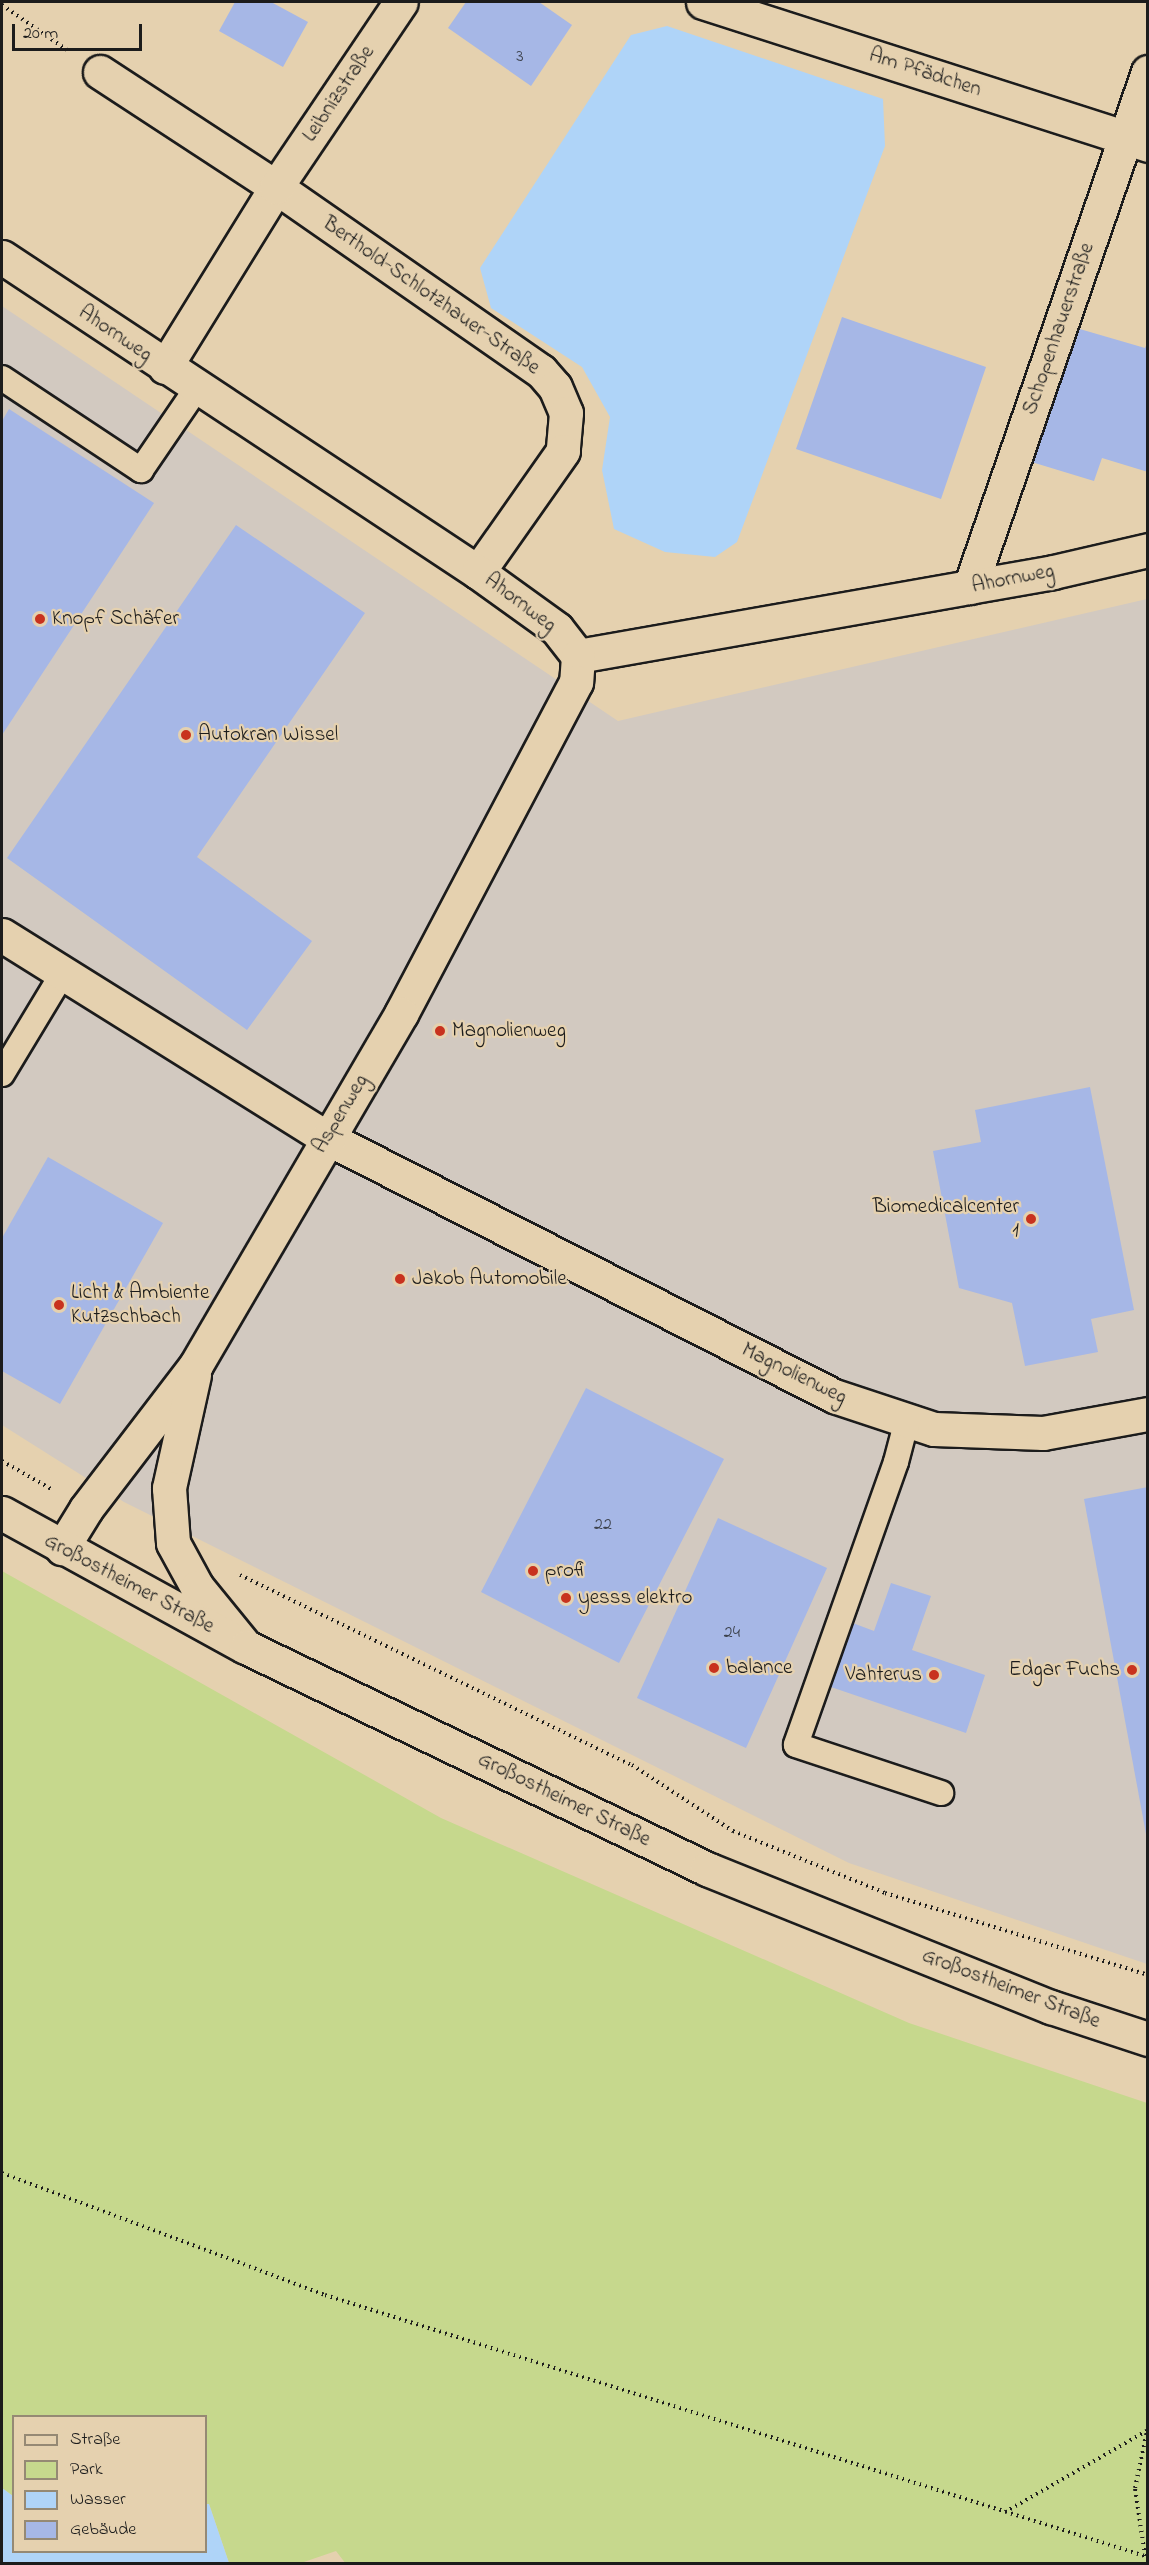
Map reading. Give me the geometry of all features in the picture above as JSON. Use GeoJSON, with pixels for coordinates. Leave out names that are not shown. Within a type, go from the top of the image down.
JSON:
{"type":"FeatureCollection","features":[{"type":"Feature","properties":{"kind":"street","name":"Leibnizstraße"},"geometry":{"type":"LineString","coordinates":[[165,367],[276,187],[401,2]]}},
{"type":"Feature","properties":{"kind":"street","name":"Am Pfädchen"},"geometry":{"type":"LineString","coordinates":[[703,2],[1136,141]]}},
{"type":"Feature","properties":{"kind":"street"},"geometry":{"type":"LineString","coordinates":[[100,72],[276,187]]}},
{"type":"Feature","properties":{"kind":"street","name":"Schopenhauerstraße"},"geometry":{"type":"LineString","coordinates":[[970,587],[1136,141],[1148,72]]}},
{"type":"Feature","properties":{"kind":"street","name":"Berthold-Schlotzhauer-Straße"},"geometry":{"type":"LineString","coordinates":[[276,187],[541,371],[555,387],[566,412],[563,451],[478,572]]}},
{"type":"Feature","properties":{"kind":"street","name":"Ahornweg"},"geometry":{"type":"LineString","coordinates":[[2,257],[478,572],[557,628],[578,656],[970,587],[1148,550]]}},
{"type":"Feature","properties":{"kind":"street","name":"Aspenweg"},"geometry":{"type":"LineString","coordinates":[[62,1548],[86,1509],[196,1365],[412,994],[576,682],[578,656]]}},
{"type":"Feature","properties":{"kind":"street","name":"Magnolienweg"},"geometry":{"type":"LineString","coordinates":[[2,936],[327,1138],[834,1396],[934,1429],[1043,1433],[1148,1414]]}},
{"type":"Feature","properties":{"kind":"street"},"geometry":{"type":"LineString","coordinates":[[196,1365],[169,1488],[174,1543],[197,1587],[246,1647]]}},
{"type":"Feature","properties":{"kind":"street","name":"Großostheimer Straße"},"geometry":{"type":"LineString","coordinates":[[2,1514],[246,1647],[707,1869],[1051,2007],[1148,2039]]}},
{"type":"Feature","properties":{"kind":"lane"},"geometry":{"type":"LineString","coordinates":[[2,378],[141,470],[197,388]]}},
{"type":"Feature","properties":{"kind":"lane"},"geometry":{"type":"LineString","coordinates":[[2,1074],[63,973]]}},
{"type":"Feature","properties":{"kind":"lane"},"geometry":{"type":"LineString","coordinates":[[907,1420],[896,1462],[796,1745],[941,1793]]}},
{"type":"Feature","properties":{"kind":"path"},"geometry":{"type":"LineString","coordinates":[[2,5],[100,72]]}},
{"type":"Feature","properties":{"kind":"path"},"geometry":{"type":"LineString","coordinates":[[2,1461],[86,1509]]}},
{"type":"Feature","properties":{"kind":"path"},"geometry":{"type":"LineString","coordinates":[[238,1574],[632,1765],[733,1831],[885,1893],[1148,1975]]}},
{"type":"Feature","properties":{"kind":"path"},"geometry":{"type":"LineString","coordinates":[[2,2173],[325,2295],[1146,2556],[1136,2488],[1148,2430]]}},
{"type":"Feature","properties":{"kind":"path"},"geometry":{"type":"LineString","coordinates":[[1005,2512],[1148,2430]]}},
{"type":"Feature","properties":{"kind":"shaded area"},"geometry":{"type":"Polygon","coordinates":[[[2,306],[618,721],[1147,599],[1147,1964],[849,1863],[124,1502],[2,1425],[2,306]]]}},
{"type":"Feature","properties":{"kind":"green space"},"geometry":{"type":"Polygon","coordinates":[[[2,1571],[441,1818],[909,2023],[1147,2103],[1147,2563],[346,2564],[336,2551],[301,2563],[229,2563],[209,2504],[207,2504],[207,2415],[12,2415],[12,2495],[2,2488],[2,1571]]]}},
{"type":"Feature","properties":{"kind":"water"},"geometry":{"type":"Polygon","coordinates":[[[667,26],[883,99],[885,146],[737,542],[715,557],[665,552],[614,529],[602,470],[610,417],[582,367],[491,308],[480,268],[631,35],[667,26]]]}},
{"type":"Feature","properties":{"kind":"water"},"geometry":{"type":"Polygon","coordinates":[[[2,2488],[12,2495],[12,2553],[207,2553],[207,2504],[209,2504],[229,2563],[2,2563],[2,2488]]]}},
{"type":"Feature","properties":{"kind":"building"},"geometry":{"type":"Polygon","coordinates":[[[235,2],[271,2],[308,22],[283,67],[219,31],[235,2]]]}},
{"type":"Feature","properties":{"kind":"building"},"geometry":{"type":"Polygon","coordinates":[[[466,2],[539,2],[572,25],[531,86],[448,28],[466,2]]]}},
{"type":"Feature","properties":{"kind":"building"},"geometry":{"type":"Polygon","coordinates":[[[842,317],[986,367],[941,499],[796,449],[842,317]]]}},
{"type":"Feature","properties":{"kind":"building"},"geometry":{"type":"Polygon","coordinates":[[[1066,325],[1145,348],[1148,341],[1148,472],[1102,458],[1094,481],[1025,460],[1066,325]]]}},
{"type":"Feature","properties":{"kind":"building","name":"Knopf Schäfer"},"geometry":{"type":"Polygon","coordinates":[[[9,409],[154,503],[2,735],[2,421],[9,409]]]}},
{"type":"Feature","properties":{"kind":"building","name":"Autokran Wissel"},"geometry":{"type":"Polygon","coordinates":[[[236,525],[365,613],[197,857],[312,941],[247,1030],[7,858],[236,525]]]}},
{"type":"Feature","properties":{"kind":"building","name":"Biomedicalcenter 1"},"geometry":{"type":"Polygon","coordinates":[[[1090,1087],[1134,1310],[1091,1319],[1098,1352],[1025,1366],[1012,1303],[959,1288],[933,1151],[981,1142],[975,1110],[1090,1087]]]}},
{"type":"Feature","properties":{"kind":"building","name":"Licht & Ambiente Kutzschbach"},"geometry":{"type":"Polygon","coordinates":[[[48,1157],[163,1223],[60,1404],[2,1371],[2,1238],[48,1157]]]}},
{"type":"Feature","properties":{"kind":"building"},"geometry":{"type":"Polygon","coordinates":[[[586,1388],[724,1459],[619,1663],[481,1592],[586,1388]]]}},
{"type":"Feature","properties":{"kind":"building","name":"Edgar Fuchs"},"geometry":{"type":"Polygon","coordinates":[[[1148,1487],[1148,1834],[1146,1834],[1084,1499],[1148,1487]]]}},
{"type":"Feature","properties":{"kind":"building"},"geometry":{"type":"Polygon","coordinates":[[[718,1518],[827,1568],[746,1748],[637,1698],[718,1518]]]}},
{"type":"Feature","properties":{"kind":"building"},"geometry":{"type":"Polygon","coordinates":[[[891,1583],[931,1596],[912,1650],[985,1675],[966,1733],[828,1686],[850,1622],[874,1631],[891,1583]]]}},
{"type":"Feature","properties":{"kind":"place","name":"Knopf Schäfer"},"geometry":{"type":"Point","coordinates":[40,619]}},
{"type":"Feature","properties":{"kind":"place","name":"Autokran Wissel"},"geometry":{"type":"Point","coordinates":[186,735]}},
{"type":"Feature","properties":{"kind":"place","name":"Magnolienweg"},"geometry":{"type":"Point","coordinates":[440,1031]}},
{"type":"Feature","properties":{"kind":"place","name":"Biomedicalcenter 1"},"geometry":{"type":"Point","coordinates":[1031,1219]}},
{"type":"Feature","properties":{"kind":"place","name":"Jakob Automobile"},"geometry":{"type":"Point","coordinates":[400,1279]}},
{"type":"Feature","properties":{"kind":"place","name":"Licht & Ambiente Kutzschbach"},"geometry":{"type":"Point","coordinates":[59,1305]}},
{"type":"Feature","properties":{"kind":"place","name":"profi"},"geometry":{"type":"Point","coordinates":[533,1571]}},
{"type":"Feature","properties":{"kind":"place","name":"yesss elektro"},"geometry":{"type":"Point","coordinates":[566,1598]}},
{"type":"Feature","properties":{"kind":"place","name":"balance"},"geometry":{"type":"Point","coordinates":[714,1668]}},
{"type":"Feature","properties":{"kind":"place","name":"Edgar Fuchs"},"geometry":{"type":"Point","coordinates":[1132,1670]}},
{"type":"Feature","properties":{"kind":"place","name":"Vahterus"},"geometry":{"type":"Point","coordinates":[934,1675]}}]}
